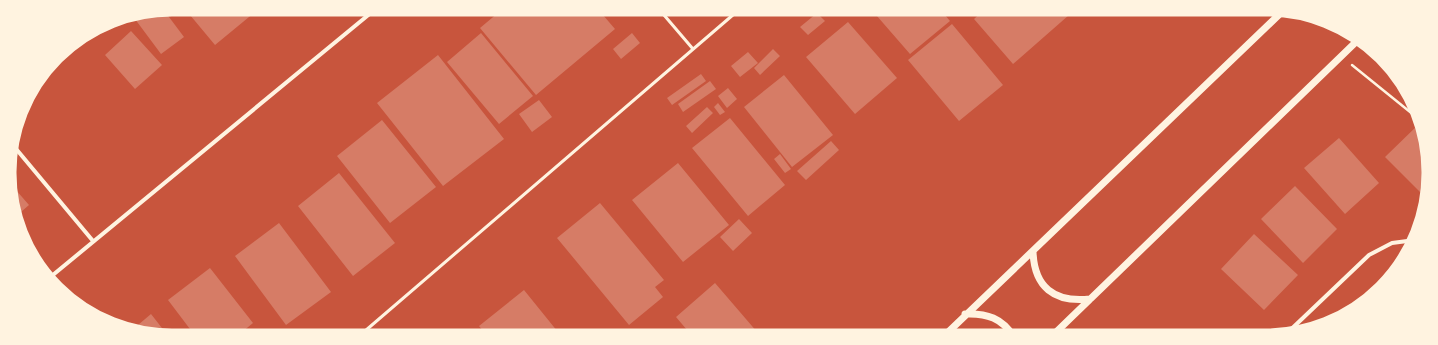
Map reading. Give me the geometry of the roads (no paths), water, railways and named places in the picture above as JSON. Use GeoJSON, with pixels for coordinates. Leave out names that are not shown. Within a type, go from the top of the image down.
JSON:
{"type":"FeatureCollection","features":[{"type":"Feature","properties":{"kind":"street"},"geometry":{"type":"LineString","coordinates":[[52,276],[368,14]]}},
{"type":"Feature","properties":{"kind":"street"},"geometry":{"type":"LineString","coordinates":[[949,331],[1279,14]]}},
{"type":"Feature","properties":{"kind":"street"},"geometry":{"type":"LineString","coordinates":[[1057,331],[1356,42]]}},
{"type":"Feature","properties":{"kind":"street"},"geometry":{"type":"LineString","coordinates":[[16,148],[93,241]]}},
{"type":"Feature","properties":{"kind":"street"},"geometry":{"type":"LineString","coordinates":[[1291,329],[1369,255],[1392,243],[1409,241]]}},
{"type":"Feature","properties":{"kind":"street"},"geometry":{"type":"LineString","coordinates":[[1033,251],[1034,265],[1039,279],[1048,290],[1061,298],[1075,301],[1090,299]]}},
{"type":"Feature","properties":{"kind":"street"},"geometry":{"type":"LineString","coordinates":[[965,314],[981,313],[995,318],[1008,327],[1010,331]]}},
{"type":"Feature","properties":{"kind":"lane"},"geometry":{"type":"LineString","coordinates":[[663,14],[693,49]]}},
{"type":"Feature","properties":{"kind":"lane"},"geometry":{"type":"LineString","coordinates":[[365,331],[734,14]]}}]}
